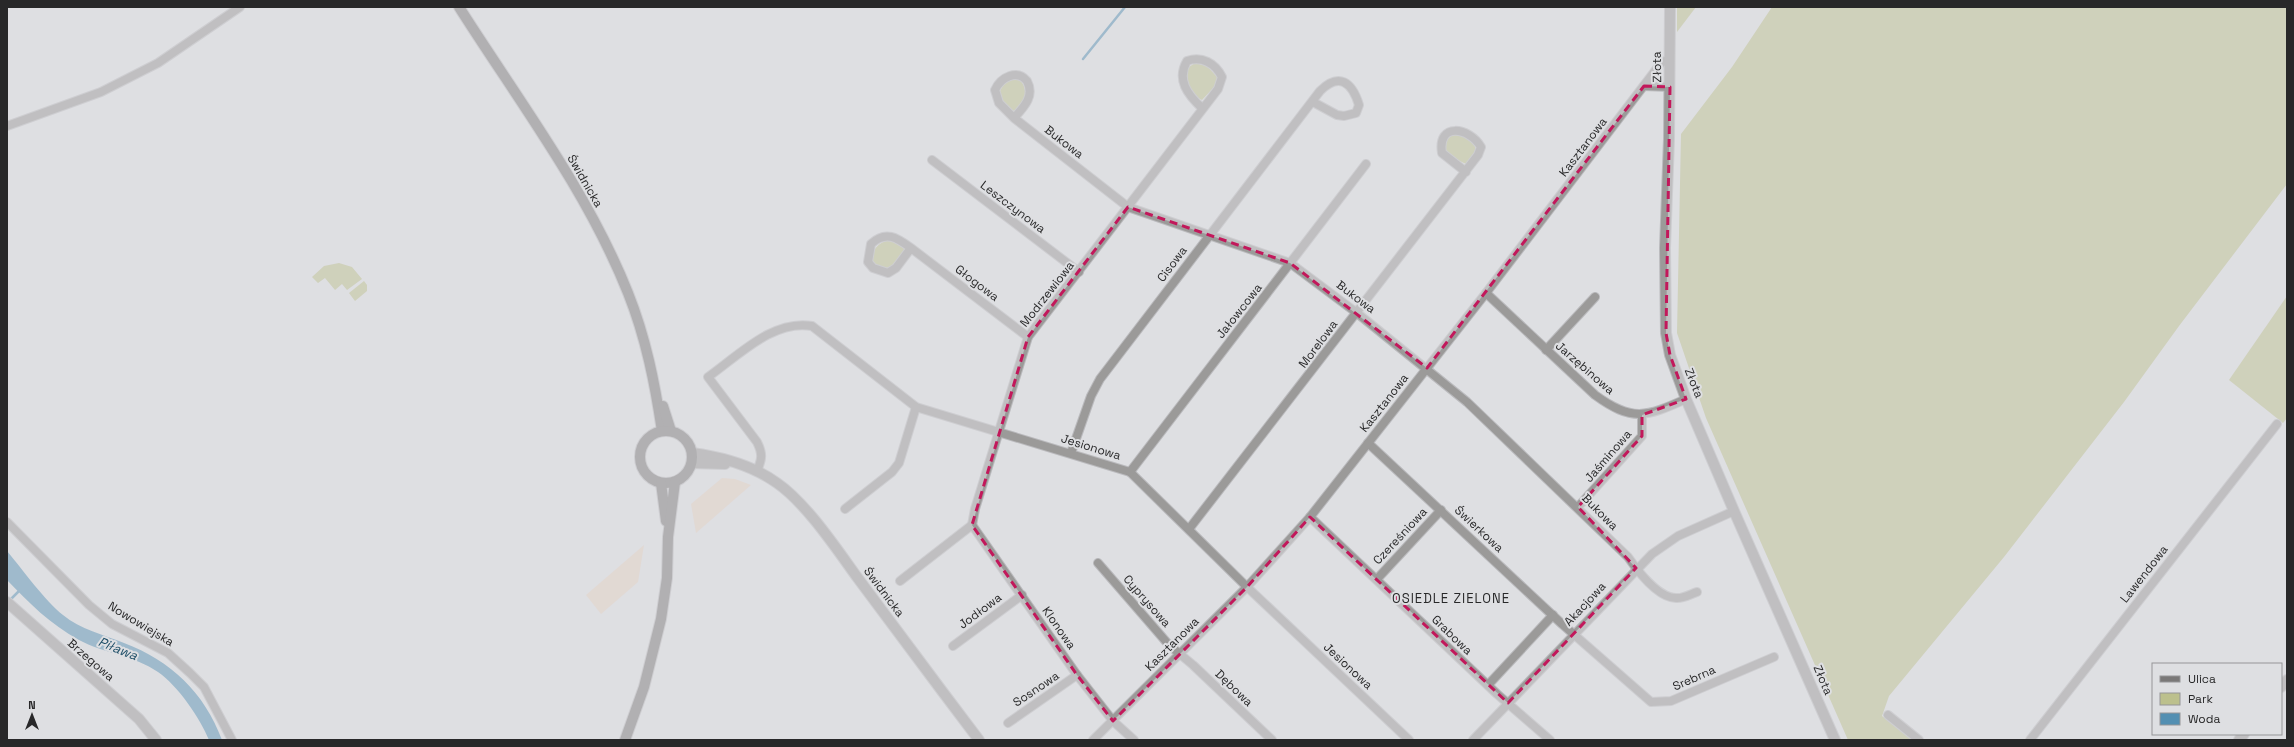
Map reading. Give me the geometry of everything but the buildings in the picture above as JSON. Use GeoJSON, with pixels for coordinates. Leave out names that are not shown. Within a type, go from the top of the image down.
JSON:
{"type":"FeatureCollection","features":[{"type":"Feature","properties":{"kind":"main road","name":"Świdnicka"},"geometry":{"type":"LineString","coordinates":[[459,7],[586,207],[628,294],[655,384],[666,431]]}},
{"type":"Feature","properties":{"kind":"main road"},"geometry":{"type":"LineString","coordinates":[[666,431],[682,436],[692,453],[692,463],[688,471],[675,482],[662,483],[647,476],[643,469],[640,455],[647,439],[666,431]]}},
{"type":"Feature","properties":{"kind":"main road"},"geometry":{"type":"LineString","coordinates":[[625,740],[644,687],[661,619],[667,578],[668,537],[675,482]]}},
{"type":"Feature","properties":{"kind":"main road"},"geometry":{"type":"LineString","coordinates":[[662,483],[668,537]]}},
{"type":"Feature","properties":{"kind":"street"},"geometry":{"type":"LineString","coordinates":[[7,126],[101,92],[158,63],[240,7]]}},
{"type":"Feature","properties":{"kind":"street","name":"Złota"},"geometry":{"type":"LineString","coordinates":[[1670,7],[1670,87],[1665,248],[1666,333],[1670,355],[1686,399],[1835,740]]}},
{"type":"Feature","properties":{"kind":"street","name":"Modrzewiowa"},"geometry":{"type":"LineString","coordinates":[[972,525],[1028,337],[1079,272],[1202,108],[1218,90],[1222,77],[1218,69],[1204,60],[1194,59],[1187,61],[1184,66],[1182,80],[1191,97],[1202,108]]}},
{"type":"Feature","properties":{"kind":"street","name":"Kasztanowa"},"geometry":{"type":"LineString","coordinates":[[1093,740],[1247,587],[1310,517],[1486,293],[1662,63],[1669,59]]}},
{"type":"Feature","properties":{"kind":"street","name":"Bukowa"},"geometry":{"type":"LineString","coordinates":[[1014,118],[1027,102],[1030,94],[1027,81],[1018,75],[1012,75],[1004,79],[995,90],[999,103],[1014,118],[1128,207],[1210,234],[1290,263],[1427,368],[1466,402],[1578,507],[1628,557],[1641,576],[1668,597],[1677,599],[1697,592]]}},
{"type":"Feature","properties":{"kind":"street","name":"Cisowa"},"geometry":{"type":"LineString","coordinates":[[1071,453],[1091,396],[1100,379],[1326,85],[1338,80],[1349,85],[1359,105],[1356,113],[1344,116],[1313,102]]}},
{"type":"Feature","properties":{"kind":"street"},"geometry":{"type":"LineString","coordinates":[[1644,86],[1670,87]]}},
{"type":"Feature","properties":{"kind":"street","name":"Morelowa"},"geometry":{"type":"LineString","coordinates":[[1189,529],[1466,172],[1478,155],[1481,147],[1469,134],[1460,130],[1452,130],[1446,134],[1442,144],[1442,153],[1466,172]]}},
{"type":"Feature","properties":{"kind":"street","name":"Leszczynowa"},"geometry":{"type":"LineString","coordinates":[[932,160],[1079,272]]}},
{"type":"Feature","properties":{"kind":"street","name":"Jałowcowa"},"geometry":{"type":"LineString","coordinates":[[1130,472],[1366,164]]}},
{"type":"Feature","properties":{"kind":"street","name":"Głogowa"},"geometry":{"type":"LineString","coordinates":[[911,248],[896,268],[888,273],[873,268],[868,262],[872,244],[884,236],[893,236],[911,248],[1028,337]]}},
{"type":"Feature","properties":{"kind":"street","name":"Jarzębinowa"},"geometry":{"type":"LineString","coordinates":[[1486,293],[1546,350],[1608,404],[1642,415]]}},
{"type":"Feature","properties":{"kind":"street"},"geometry":{"type":"LineString","coordinates":[[1546,350],[1594,296]]}},
{"type":"Feature","properties":{"kind":"street","name":"Jesionowa"},"geometry":{"type":"LineString","coordinates":[[758,471],[762,459],[762,451],[757,442],[708,377],[747,348],[784,327],[799,324],[812,326],[916,407],[1130,472],[1247,587],[1409,740]]}},
{"type":"Feature","properties":{"kind":"street"},"geometry":{"type":"LineString","coordinates":[[1642,415],[1686,399]]}},
{"type":"Feature","properties":{"kind":"street"},"geometry":{"type":"LineString","coordinates":[[845,509],[892,472],[899,463],[916,407]]}},
{"type":"Feature","properties":{"kind":"street","name":"Jaśminowa"},"geometry":{"type":"LineString","coordinates":[[1578,507],[1642,436],[1642,415]]}},
{"type":"Feature","properties":{"kind":"street","name":"Lawendowa"},"geometry":{"type":"LineString","coordinates":[[2030,740],[2277,424]]}},
{"type":"Feature","properties":{"kind":"street","name":"Świerkowa"},"geometry":{"type":"LineString","coordinates":[[1368,442],[1574,634]]}},
{"type":"Feature","properties":{"kind":"street","name":"Świdnicka"},"geometry":{"type":"LineString","coordinates":[[692,453],[731,460],[758,471],[778,483],[796,498],[840,554],[979,740]]}},
{"type":"Feature","properties":{"kind":"street","name":"Świdnicka"},"geometry":{"type":"LineString","coordinates":[[692,463],[741,465]]}},
{"type":"Feature","properties":{"kind":"street","name":"Czereśniowa"},"geometry":{"type":"LineString","coordinates":[[1377,579],[1441,510]]}},
{"type":"Feature","properties":{"kind":"street","name":"Akacjowa"},"geometry":{"type":"LineString","coordinates":[[1473,740],[1636,568],[1652,554],[1678,536],[1734,511]]}},
{"type":"Feature","properties":{"kind":"street","name":"Grabowa"},"geometry":{"type":"LineString","coordinates":[[1310,517],[1488,685],[1550,740]]}},
{"type":"Feature","properties":{"kind":"street","name":"Nowowiejska"},"geometry":{"type":"LineString","coordinates":[[7,522],[89,605],[112,624],[168,653],[190,673],[204,687],[232,740]]}},
{"type":"Feature","properties":{"kind":"street"},"geometry":{"type":"LineString","coordinates":[[900,581],[972,525]]}},
{"type":"Feature","properties":{"kind":"street","name":"Klonowa"},"geometry":{"type":"LineString","coordinates":[[972,525],[1022,594],[1077,675],[1113,721],[1134,740]]}},
{"type":"Feature","properties":{"kind":"street","name":"Cyprysowa"},"geometry":{"type":"LineString","coordinates":[[1098,563],[1169,646],[1179,654]]}},
{"type":"Feature","properties":{"kind":"street","name":"Jodłowa"},"geometry":{"type":"LineString","coordinates":[[953,646],[1022,594]]}},
{"type":"Feature","properties":{"kind":"street","name":"Brzegowa"},"geometry":{"type":"LineString","coordinates":[[9,604],[138,719],[156,740]]}},
{"type":"Feature","properties":{"kind":"street","name":"Akacjowa"},"geometry":{"type":"LineString","coordinates":[[1488,685],[1553,615]]}},
{"type":"Feature","properties":{"kind":"street","name":"Srebrna"},"geometry":{"type":"LineString","coordinates":[[1574,634],[1651,702],[1672,701],[1774,657]]}},
{"type":"Feature","properties":{"kind":"street","name":"Dębowa"},"geometry":{"type":"LineString","coordinates":[[1179,654],[1193,665],[1272,740]]}},
{"type":"Feature","properties":{"kind":"street","name":"Sosnowa"},"geometry":{"type":"LineString","coordinates":[[1008,723],[1077,675]]}},
{"type":"Feature","properties":{"kind":"street"},"geometry":{"type":"LineString","coordinates":[[1888,715],[1918,740]]}},
{"type":"Feature","properties":{"kind":"highlighted area"},"geometry":{"type":"Polygon","coordinates":[[[1644,86],[1670,87],[1666,333],[1670,355],[1686,399],[1642,415],[1642,436],[1578,507],[1636,568],[1508,703],[1310,517],[1247,587],[1113,721],[1077,675],[972,525],[1028,337],[1128,207],[1290,263],[1427,368],[1644,86]]]}},
{"type":"Feature","properties":{"kind":"shaded area"},"geometry":{"type":"Polygon","coordinates":[[[722,478],[735,479],[751,485],[696,533],[691,504],[722,478]]]}},
{"type":"Feature","properties":{"kind":"shaded area"},"geometry":{"type":"Polygon","coordinates":[[[644,545],[638,582],[601,614],[586,595],[644,545]]]}},
{"type":"Feature","properties":{"kind":"green space"},"geometry":{"type":"Polygon","coordinates":[[[1677,7],[1696,7],[1677,32],[1677,7]]]}},
{"type":"Feature","properties":{"kind":"green space"},"geometry":{"type":"Polygon","coordinates":[[[1772,7],[2287,7],[2287,184],[2179,326],[2124,402],[2004,557],[1889,696],[1882,716],[1913,740],[1848,740],[1706,418],[1677,333],[1681,134],[1732,67],[1772,7]]]}},
{"type":"Feature","properties":{"kind":"green space"},"geometry":{"type":"Polygon","coordinates":[[[1195,63],[1207,66],[1218,78],[1217,84],[1202,100],[1194,95],[1187,82],[1187,72],[1189,67],[1195,63]]]}},
{"type":"Feature","properties":{"kind":"green space"},"geometry":{"type":"Polygon","coordinates":[[[1012,79],[1019,79],[1025,92],[1024,101],[1018,109],[1013,111],[1005,106],[999,93],[1004,83],[1012,79]]]}},
{"type":"Feature","properties":{"kind":"green space"},"geometry":{"type":"Polygon","coordinates":[[[1455,133],[1472,142],[1476,148],[1476,152],[1466,164],[1447,155],[1444,147],[1447,139],[1455,133]]]}},
{"type":"Feature","properties":{"kind":"green space"},"geometry":{"type":"Polygon","coordinates":[[[893,240],[904,248],[901,258],[887,269],[876,266],[872,257],[873,252],[883,242],[893,240]]]}},
{"type":"Feature","properties":{"kind":"green space"},"geometry":{"type":"Polygon","coordinates":[[[339,263],[352,267],[362,279],[347,290],[342,284],[335,290],[325,278],[318,283],[312,277],[324,266],[339,263]]]}},
{"type":"Feature","properties":{"kind":"green space"},"geometry":{"type":"Polygon","coordinates":[[[364,281],[367,285],[367,291],[355,301],[349,293],[364,281]]]}},
{"type":"Feature","properties":{"kind":"green space"},"geometry":{"type":"Polygon","coordinates":[[[2287,296],[2287,418],[2283,423],[2229,380],[2287,296]]]}},
{"type":"Feature","properties":{"kind":"water","name":"Piława"},"geometry":{"type":"Polygon","coordinates":[[[7,551],[34,585],[63,615],[84,628],[141,650],[157,659],[184,680],[206,707],[222,740],[209,740],[188,703],[173,685],[158,672],[139,662],[79,640],[68,634],[40,613],[7,580],[7,551]]]}},
{"type":"Feature","properties":{"kind":"waterway"},"geometry":{"type":"LineString","coordinates":[[1083,59],[1125,7]]}},
{"type":"Feature","properties":{"kind":"waterway"},"geometry":{"type":"LineString","coordinates":[[10,600],[19,591]]}},
{"type":"Feature","properties":{"kind":"district","name":"OSIEDLE ZIELONE"},"geometry":{"type":"Point","coordinates":[1451,598]}}]}
